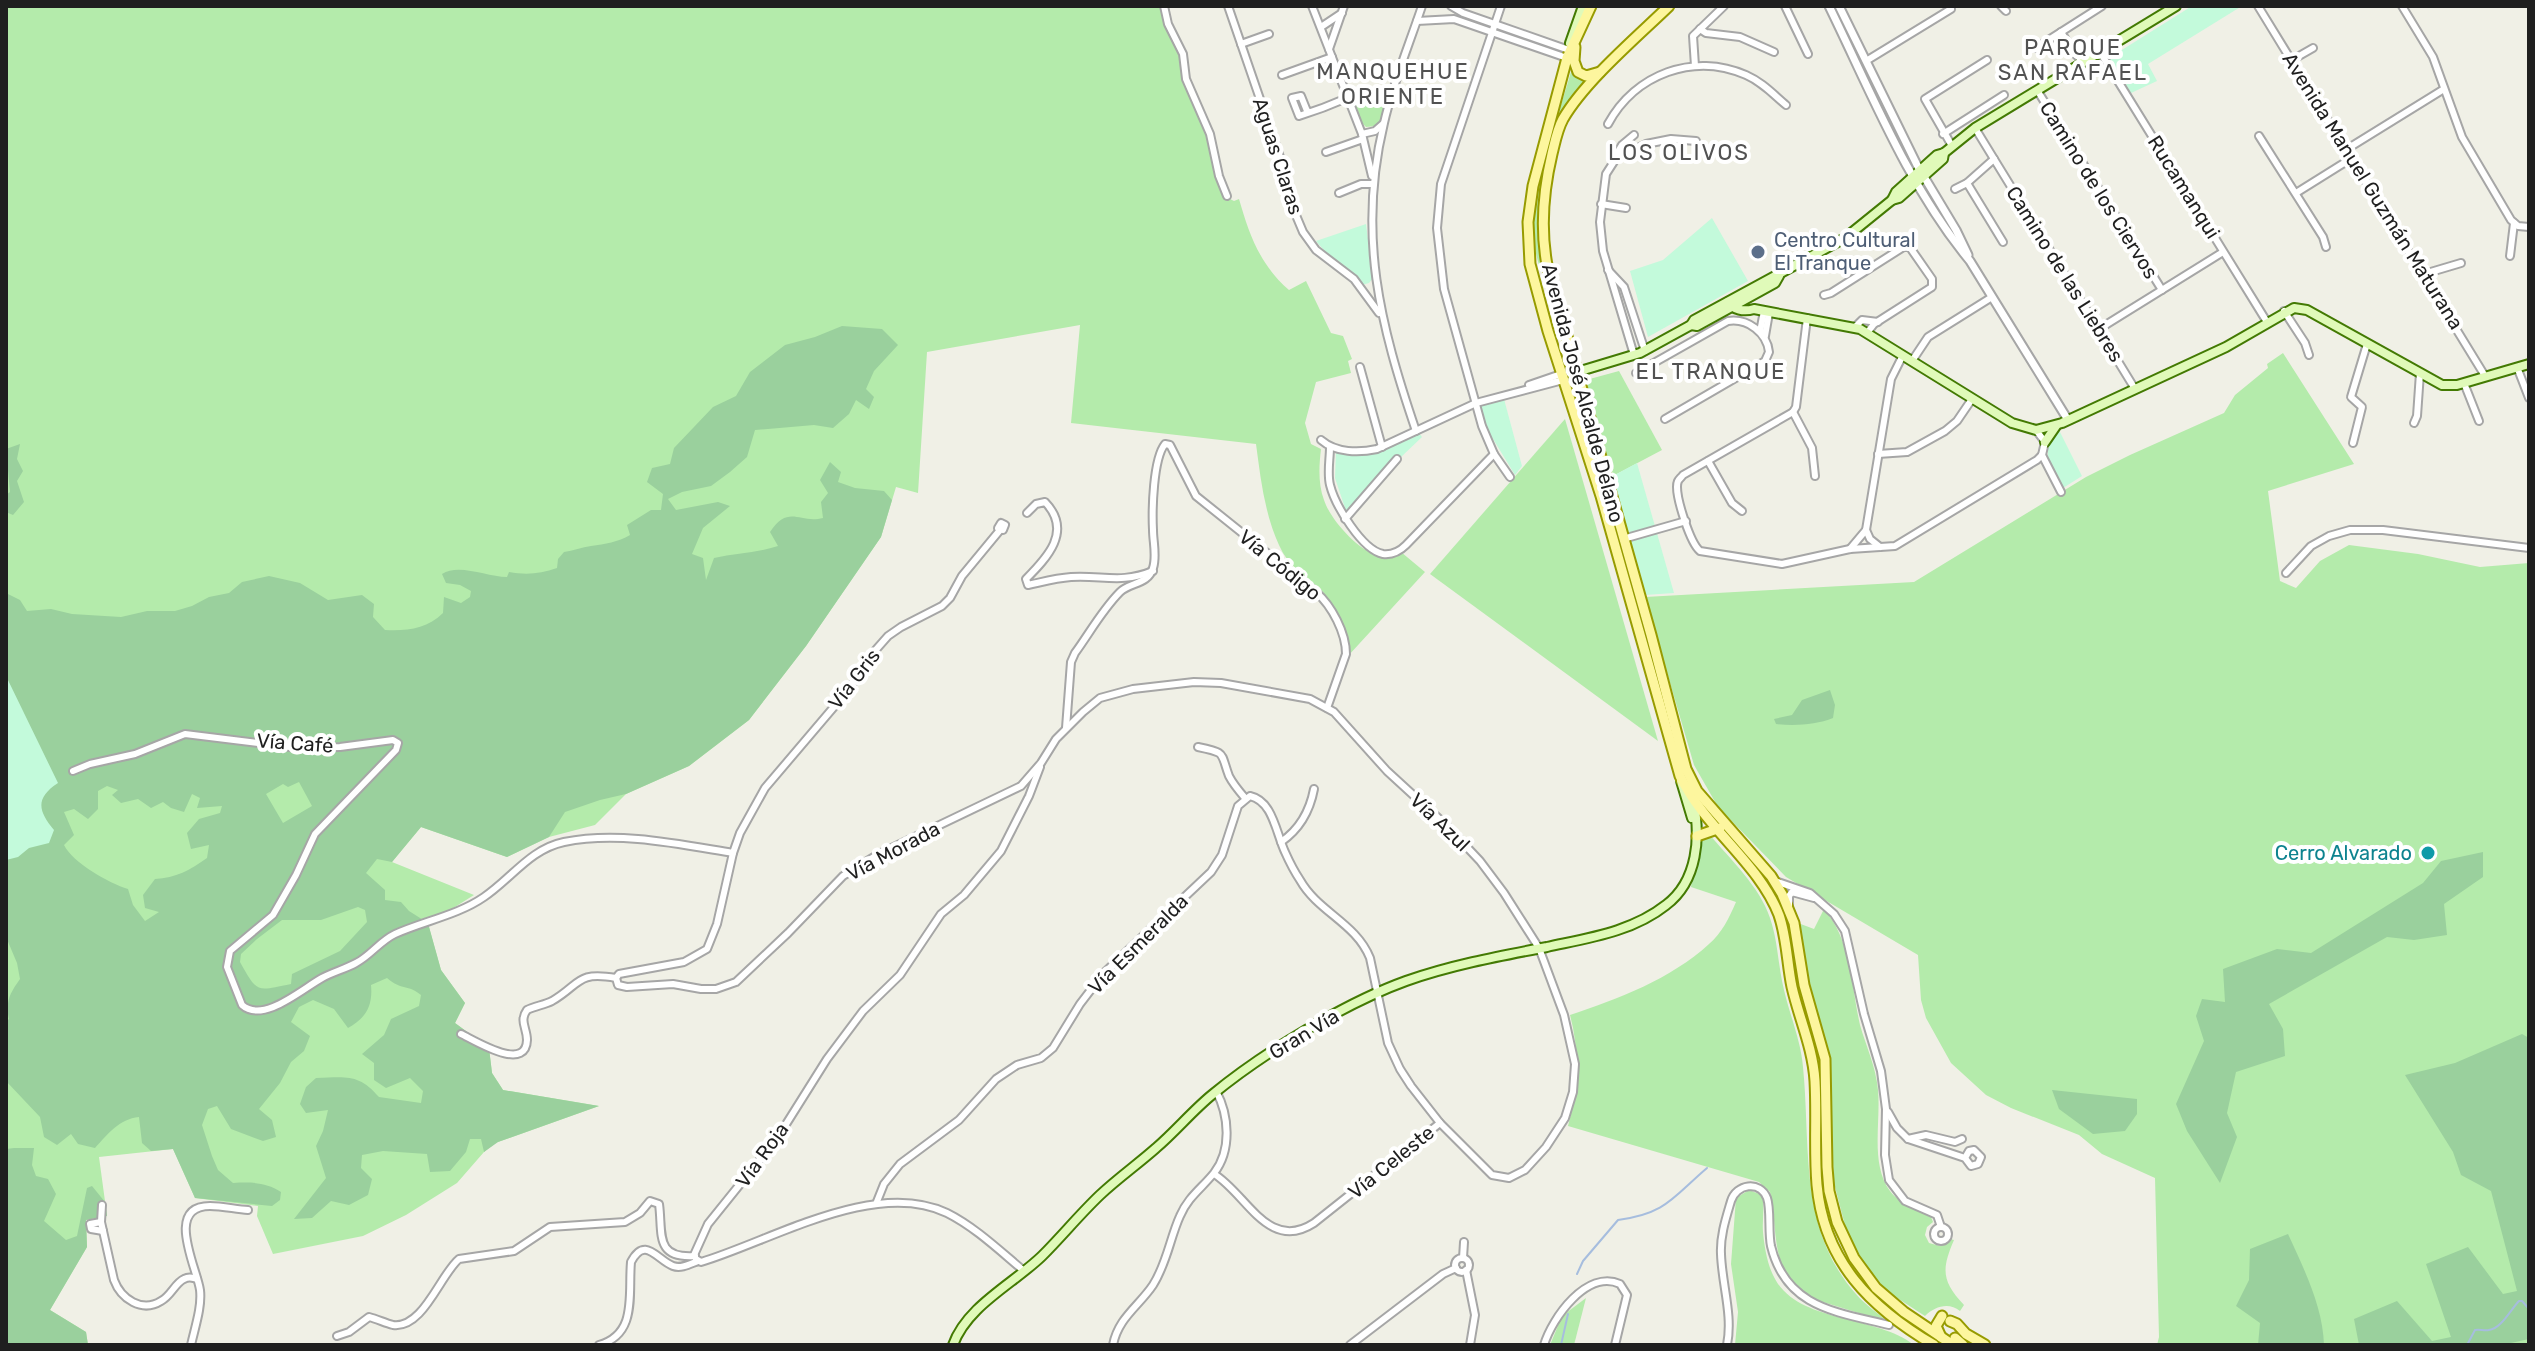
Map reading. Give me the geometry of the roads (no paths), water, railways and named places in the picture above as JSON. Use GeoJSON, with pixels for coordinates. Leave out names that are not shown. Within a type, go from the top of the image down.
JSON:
{"type":"FeatureCollection","features":[{"type":"Feature","properties":{"kind":"main road","name":"Avenida José Alcalde Délano"},"geometry":{"type":"LineString","coordinates":[[1583,6],[1531,194],[1528,222],[1530,264],[1683,773]]}},
{"type":"Feature","properties":{"kind":"main road","name":"Avenida José Alcalde Délano"},"geometry":{"type":"LineString","coordinates":[[1570,51],[1593,6]]}},
{"type":"Feature","properties":{"kind":"main road","name":"Avenida José Alcalde Délano"},"geometry":{"type":"LineString","coordinates":[[1669,6],[1603,71],[1569,110],[1556,135],[1543,200],[1543,234],[1559,314],[1651,635],[1683,773]]}},
{"type":"Feature","properties":{"kind":"main road"},"geometry":{"type":"LineString","coordinates":[[1732,303],[1845,238],[1892,200],[1899,198],[1918,177],[1943,159],[1948,150],[1975,128],[2168,8]]}},
{"type":"Feature","properties":{"kind":"main road"},"geometry":{"type":"LineString","coordinates":[[1570,51],[1578,72],[1586,76],[1603,71]]}},
{"type":"Feature","properties":{"kind":"main road"},"geometry":{"type":"LineString","coordinates":[[1530,264],[1539,270],[1547,265]]}},
{"type":"Feature","properties":{"kind":"main road"},"geometry":{"type":"LineString","coordinates":[[1581,429],[1569,383],[1573,375],[1645,351],[1691,325],[1694,320],[1775,283],[1780,275]]}},
{"type":"Feature","properties":{"kind":"main road"},"geometry":{"type":"LineString","coordinates":[[1534,282],[1542,278],[1545,280],[1555,312],[1559,314]]}},
{"type":"Feature","properties":{"kind":"main road"},"geometry":{"type":"LineString","coordinates":[[1753,295],[1751,301],[1761,311]]}},
{"type":"Feature","properties":{"kind":"main road"},"geometry":{"type":"LineString","coordinates":[[1732,303],[1855,327],[2016,425],[2036,430],[2057,425],[2226,347],[2284,311],[2296,307],[2307,310],[2445,386],[2529,364]]}},
{"type":"Feature","properties":{"kind":"main road"},"geometry":{"type":"LineString","coordinates":[[2045,442],[2057,425]]}},
{"type":"Feature","properties":{"kind":"main road"},"geometry":{"type":"LineString","coordinates":[[1683,773],[1692,799],[1767,892],[1783,927],[1792,984],[1814,1071],[1817,1182],[1820,1206],[1830,1237],[1845,1266],[1867,1296],[1891,1318],[1938,1341],[1957,1343]]}},
{"type":"Feature","properties":{"kind":"main road"},"geometry":{"type":"LineString","coordinates":[[1683,773],[1771,876],[1791,913],[1804,985],[1825,1059],[1827,1167],[1834,1212],[1845,1242],[1866,1277],[1886,1298],[1922,1324],[1938,1341]]}},
{"type":"Feature","properties":{"kind":"main road","name":"Gran Vía"},"geometry":{"type":"LineString","coordinates":[[1683,773],[1697,833]]}},
{"type":"Feature","properties":{"kind":"main road","name":"Gran Vía"},"geometry":{"type":"LineString","coordinates":[[953,1345],[971,1315],[1024,1271],[1104,1191],[1158,1147],[1216,1091],[1298,1036],[1378,993],[1416,978],[1608,933],[1663,908],[1678,894],[1692,865],[1698,824],[1692,799]]}},
{"type":"Feature","properties":{"kind":"main road"},"geometry":{"type":"LineString","coordinates":[[1697,833],[1723,828],[1731,830]]}},
{"type":"Feature","properties":{"kind":"main road"},"geometry":{"type":"LineString","coordinates":[[1734,852],[1753,865],[1772,891],[1782,894]]}},
{"type":"Feature","properties":{"kind":"main road"},"geometry":{"type":"LineString","coordinates":[[1922,1324],[1942,1316],[1936,1324],[1938,1341]]}},
{"type":"Feature","properties":{"kind":"main road"},"geometry":{"type":"LineString","coordinates":[[1950,1321],[1985,1345]]}},
{"type":"Feature","properties":{"kind":"street"},"geometry":{"type":"LineString","coordinates":[[1164,6],[1171,31],[1183,54],[1185,75],[1210,134],[1219,176],[1227,196]]}},
{"type":"Feature","properties":{"kind":"street","name":"Aguas Claras"},"geometry":{"type":"LineString","coordinates":[[1228,6],[1303,232],[1316,250],[1360,286],[1383,319]]}},
{"type":"Feature","properties":{"kind":"street"},"geometry":{"type":"LineString","coordinates":[[1312,6],[1373,160]]}},
{"type":"Feature","properties":{"kind":"street"},"geometry":{"type":"LineString","coordinates":[[1416,431],[1383,319],[1371,238],[1373,160],[1422,6]]}},
{"type":"Feature","properties":{"kind":"street"},"geometry":{"type":"LineString","coordinates":[[1451,6],[1570,51]]}},
{"type":"Feature","properties":{"kind":"street"},"geometry":{"type":"LineString","coordinates":[[1501,6],[1444,172],[1437,205],[1441,274],[1483,431],[1510,477]]}},
{"type":"Feature","properties":{"kind":"street"},"geometry":{"type":"LineString","coordinates":[[1695,66],[1693,38],[1724,6]]}},
{"type":"Feature","properties":{"kind":"street"},"geometry":{"type":"LineString","coordinates":[[1785,6],[1808,54]]}},
{"type":"Feature","properties":{"kind":"street"},"geometry":{"type":"LineString","coordinates":[[1829,6],[1884,119],[1951,238],[1970,261],[2068,420]]}},
{"type":"Feature","properties":{"kind":"street"},"geometry":{"type":"LineString","coordinates":[[1839,6],[1902,134],[1918,177]]}},
{"type":"Feature","properties":{"kind":"street"},"geometry":{"type":"LineString","coordinates":[[2036,48],[2102,6]]}},
{"type":"Feature","properties":{"kind":"street","name":"Avenida Manuel Guzmán Maturana"},"geometry":{"type":"LineString","coordinates":[[2258,6],[2485,376]]}},
{"type":"Feature","properties":{"kind":"street"},"geometry":{"type":"LineString","coordinates":[[2402,6],[2433,57],[2462,137],[2514,223],[2510,256]]}},
{"type":"Feature","properties":{"kind":"street"},"geometry":{"type":"LineString","coordinates":[[1866,61],[1951,9]]}},
{"type":"Feature","properties":{"kind":"street"},"geometry":{"type":"LineString","coordinates":[[1321,27],[1343,10]]}},
{"type":"Feature","properties":{"kind":"street"},"geometry":{"type":"LineString","coordinates":[[1329,49],[1343,10]]}},
{"type":"Feature","properties":{"kind":"street"},"geometry":{"type":"LineString","coordinates":[[1417,21],[1454,19],[1492,32],[1570,51]]}},
{"type":"Feature","properties":{"kind":"street"},"geometry":{"type":"LineString","coordinates":[[1700,29],[1706,33],[1747,39],[1774,52]]}},
{"type":"Feature","properties":{"kind":"street"},"geometry":{"type":"LineString","coordinates":[[2061,32],[2080,64]]}},
{"type":"Feature","properties":{"kind":"street"},"geometry":{"type":"LineString","coordinates":[[1241,44],[1269,34]]}},
{"type":"Feature","properties":{"kind":"street"},"geometry":{"type":"LineString","coordinates":[[2292,60],[2313,48]]}},
{"type":"Feature","properties":{"kind":"street","name":"Rucamanqui"},"geometry":{"type":"LineString","coordinates":[[2100,52],[2267,322]]}},
{"type":"Feature","properties":{"kind":"street","name":"Aguas Claras"},"geometry":{"type":"LineString","coordinates":[[1282,75],[1332,57]]}},
{"type":"Feature","properties":{"kind":"street"},"geometry":{"type":"LineString","coordinates":[[1948,150],[1925,98],[1987,60]]}},
{"type":"Feature","properties":{"kind":"street"},"geometry":{"type":"LineString","coordinates":[[1608,124],[1622,102],[1641,85],[1663,73],[1695,66],[1722,67],[1745,75],[1762,84],[1786,105]]}},
{"type":"Feature","properties":{"kind":"street"},"geometry":{"type":"LineString","coordinates":[[2347,149],[2444,89]]}},
{"type":"Feature","properties":{"kind":"street","name":"Camino de los Ciervos"},"geometry":{"type":"LineString","coordinates":[[2037,90],[2162,290]]}},
{"type":"Feature","properties":{"kind":"street"},"geometry":{"type":"LineString","coordinates":[[1943,134],[2004,95]]}},
{"type":"Feature","properties":{"kind":"street"},"geometry":{"type":"LineString","coordinates":[[1310,112],[1347,98]]}},
{"type":"Feature","properties":{"kind":"street"},"geometry":{"type":"LineString","coordinates":[[1884,119],[1898,136],[1902,134]]}},
{"type":"Feature","properties":{"kind":"street"},"geometry":{"type":"LineString","coordinates":[[1326,152],[1375,131],[1383,124]]}},
{"type":"Feature","properties":{"kind":"street","name":"Camino de las Liebres"},"geometry":{"type":"LineString","coordinates":[[1975,128],[2135,389]]}},
{"type":"Feature","properties":{"kind":"street"},"geometry":{"type":"LineString","coordinates":[[1375,131],[1381,139]]}},
{"type":"Feature","properties":{"kind":"street"},"geometry":{"type":"LineString","coordinates":[[1634,135],[1622,145],[1606,174],[1601,204],[1601,241],[1634,355]]}},
{"type":"Feature","properties":{"kind":"street"},"geometry":{"type":"LineString","coordinates":[[2259,136],[2323,237],[2326,247]]}},
{"type":"Feature","properties":{"kind":"street"},"geometry":{"type":"LineString","coordinates":[[1612,163],[1630,151],[1654,142],[1679,139],[1696,141]]}},
{"type":"Feature","properties":{"kind":"street"},"geometry":{"type":"LineString","coordinates":[[2296,193],[2352,158]]}},
{"type":"Feature","properties":{"kind":"street"},"geometry":{"type":"LineString","coordinates":[[1955,189],[1967,183],[1994,159]]}},
{"type":"Feature","properties":{"kind":"street","name":"Camino de las Liebres"},"geometry":{"type":"LineString","coordinates":[[1967,183],[2003,242]]}},
{"type":"Feature","properties":{"kind":"street"},"geometry":{"type":"LineString","coordinates":[[1339,193],[1361,184],[1373,184]]}},
{"type":"Feature","properties":{"kind":"street"},"geometry":{"type":"LineString","coordinates":[[1601,204],[1626,208]]}},
{"type":"Feature","properties":{"kind":"street"},"geometry":{"type":"LineString","coordinates":[[2514,223],[2529,227]]}},
{"type":"Feature","properties":{"kind":"street"},"geometry":{"type":"LineString","coordinates":[[1824,295],[1909,246],[1932,279],[1932,287],[1878,322],[1867,333]]}},
{"type":"Feature","properties":{"kind":"street"},"geometry":{"type":"LineString","coordinates":[[2099,329],[2223,252]]}},
{"type":"Feature","properties":{"kind":"street"},"geometry":{"type":"LineString","coordinates":[[2424,274],[2461,263]]}},
{"type":"Feature","properties":{"kind":"street"},"geometry":{"type":"LineString","coordinates":[[1608,270],[1624,287],[1645,351]]}},
{"type":"Feature","properties":{"kind":"street"},"geometry":{"type":"LineString","coordinates":[[1360,286],[1369,286],[1375,281]]}},
{"type":"Feature","properties":{"kind":"street"},"geometry":{"type":"LineString","coordinates":[[1850,549],[1866,530],[1892,376],[1928,337],[1992,297]]}},
{"type":"Feature","properties":{"kind":"street"},"geometry":{"type":"LineString","coordinates":[[1665,419],[1765,361],[1769,352],[1762,334],[1761,311]]}},
{"type":"Feature","properties":{"kind":"street"},"geometry":{"type":"LineString","coordinates":[[2284,311],[2309,355]]}},
{"type":"Feature","properties":{"kind":"street"},"geometry":{"type":"LineString","coordinates":[[1807,318],[1793,412],[1683,475],[1677,483],[1691,541],[1697,549],[1717,555],[1782,564],[1850,549],[1903,543],[2042,455],[2045,442],[2036,430]]}},
{"type":"Feature","properties":{"kind":"street"},"geometry":{"type":"LineString","coordinates":[[1855,327],[1862,320],[1878,322]]}},
{"type":"Feature","properties":{"kind":"street"},"geometry":{"type":"LineString","coordinates":[[1636,373],[1728,321],[1742,321],[1762,334]]}},
{"type":"Feature","properties":{"kind":"street"},"geometry":{"type":"LineString","coordinates":[[1625,326],[1635,323]]}},
{"type":"Feature","properties":{"kind":"street"},"geometry":{"type":"LineString","coordinates":[[2353,443],[2362,407],[2351,397],[2367,344]]}},
{"type":"Feature","properties":{"kind":"street"},"geometry":{"type":"LineString","coordinates":[[1360,367],[1382,447]]}},
{"type":"Feature","properties":{"kind":"street"},"geometry":{"type":"LineString","coordinates":[[2517,367],[2529,398]]}},
{"type":"Feature","properties":{"kind":"street"},"geometry":{"type":"LineString","coordinates":[[2414,423],[2420,373]]}},
{"type":"Feature","properties":{"kind":"street"},"geometry":{"type":"LineString","coordinates":[[1321,440],[1330,447],[1359,452],[1382,447],[1476,403],[1536,381],[1562,377]]}},
{"type":"Feature","properties":{"kind":"street"},"geometry":{"type":"LineString","coordinates":[[2464,383],[2479,421]]}},
{"type":"Feature","properties":{"kind":"street"},"geometry":{"type":"LineString","coordinates":[[1878,454],[1907,452],[1945,431],[1957,421],[1972,399]]}},
{"type":"Feature","properties":{"kind":"street"},"geometry":{"type":"LineString","coordinates":[[1793,412],[1812,448],[1815,476]]}},
{"type":"Feature","properties":{"kind":"street","name":"Vía Código"},"geometry":{"type":"LineString","coordinates":[[1153,571],[1154,494],[1160,451],[1165,444],[1170,445],[1196,496],[1316,592],[1330,608],[1346,645],[1346,654],[1327,708]]}},
{"type":"Feature","properties":{"kind":"street"},"geometry":{"type":"LineString","coordinates":[[1330,447],[1329,480],[1345,519],[1377,552],[1385,554],[1396,552],[1406,545],[1494,454]]}},
{"type":"Feature","properties":{"kind":"street"},"geometry":{"type":"LineString","coordinates":[[2042,455],[2061,492]]}},
{"type":"Feature","properties":{"kind":"street"},"geometry":{"type":"LineString","coordinates":[[1345,519],[1397,459]]}},
{"type":"Feature","properties":{"kind":"street"},"geometry":{"type":"LineString","coordinates":[[1708,461],[1732,503],[1742,511]]}},
{"type":"Feature","properties":{"kind":"street"},"geometry":{"type":"LineString","coordinates":[[1027,513],[1036,504],[1045,502],[1052,512],[1057,532],[1048,557],[1026,579],[1028,585],[1071,577],[1112,580],[1153,571]]}},
{"type":"Feature","properties":{"kind":"street"},"geometry":{"type":"LineString","coordinates":[[1623,539],[1686,521]]}},
{"type":"Feature","properties":{"kind":"street","name":"Vía Gris"},"geometry":{"type":"LineString","coordinates":[[733,853],[744,822],[765,788],[850,688],[865,662],[893,632],[942,606],[1000,530]]}},
{"type":"Feature","properties":{"kind":"street"},"geometry":{"type":"LineString","coordinates":[[1866,530],[1870,539],[1880,547]]}},
{"type":"Feature","properties":{"kind":"street"},"geometry":{"type":"LineString","coordinates":[[2286,573],[2315,542],[2350,530],[2383,530],[2529,548]]}},
{"type":"Feature","properties":{"kind":"street"},"geometry":{"type":"LineString","coordinates":[[1066,728],[1071,662],[1075,653],[1121,591],[1145,580],[1153,571]]}},
{"type":"Feature","properties":{"kind":"street","name":"Vía Morada"},"geometry":{"type":"LineString","coordinates":[[461,1034],[504,1054],[517,1054],[523,1051],[526,1044],[523,1020],[527,1010],[554,1000],[583,978],[597,974],[616,978],[618,985],[627,987],[673,984],[701,989],[726,987],[736,982],[843,876],[877,855],[1016,790],[1041,763],[1066,728],[1092,704],[1109,694],[1172,684],[1221,683],[1310,699],[1327,708]]}},
{"type":"Feature","properties":{"kind":"street","name":"Vía Azul"},"geometry":{"type":"LineString","coordinates":[[1327,708],[1339,716],[1380,764],[1480,861],[1539,948]]}},
{"type":"Feature","properties":{"kind":"street","name":"Vía Café"},"geometry":{"type":"LineString","coordinates":[[73,771],[135,754],[185,734],[298,748],[396,741],[396,750],[315,834],[273,915],[230,951],[227,967],[242,1005],[248,1010],[262,1011],[325,976],[357,963],[391,936],[468,907],[530,857],[563,842],[609,837],[733,853]]}},
{"type":"Feature","properties":{"kind":"street"},"geometry":{"type":"LineString","coordinates":[[1198,747],[1221,753],[1231,780],[1245,798],[1257,798],[1266,806],[1308,893],[1350,928],[1366,948],[1395,1060],[1440,1123]]}},
{"type":"Feature","properties":{"kind":"street","name":"Vía Roja"},"geometry":{"type":"LineString","coordinates":[[696,1258],[708,1224],[778,1137],[827,1059],[855,1022],[900,975],[941,914],[964,895],[1001,851],[1029,796],[1041,763]]}},
{"type":"Feature","properties":{"kind":"street"},"geometry":{"type":"LineString","coordinates":[[1281,842],[1293,833],[1311,805],[1314,789]]}},
{"type":"Feature","properties":{"kind":"street","name":"Vía Esmeralda"},"geometry":{"type":"LineString","coordinates":[[876,1204],[884,1184],[900,1164],[959,1120],[996,1079],[1017,1065],[1041,1058],[1053,1048],[1103,974],[1211,872],[1222,855],[1238,806],[1245,798]]}},
{"type":"Feature","properties":{"kind":"street"},"geometry":{"type":"LineString","coordinates":[[616,978],[619,974],[684,962],[707,949],[717,924],[733,853]]}},
{"type":"Feature","properties":{"kind":"street"},"geometry":{"type":"LineString","coordinates":[[1771,876],[1781,884],[1805,891],[1834,914],[1845,931],[1881,1071],[1889,1180],[1905,1201],[1937,1215],[1941,1227]]}},
{"type":"Feature","properties":{"kind":"street"},"geometry":{"type":"LineString","coordinates":[[1782,894],[1793,891],[1814,898]]}},
{"type":"Feature","properties":{"kind":"street"},"geometry":{"type":"LineString","coordinates":[[1791,913],[1789,896],[1792,892],[1798,892]]}},
{"type":"Feature","properties":{"kind":"street","name":"Vía Celeste"},"geometry":{"type":"LineString","coordinates":[[1214,1174],[1269,1226],[1284,1231],[1299,1230],[1314,1223],[1440,1123],[1492,1175],[1509,1178],[1525,1170],[1561,1126],[1573,1092],[1574,1055],[1564,1015],[1539,948]]}},
{"type":"Feature","properties":{"kind":"street"},"geometry":{"type":"LineString","coordinates":[[1113,1345],[1123,1319],[1159,1275],[1184,1207],[1197,1189],[1214,1174],[1223,1154],[1227,1130],[1224,1110],[1216,1091]]}},
{"type":"Feature","properties":{"kind":"street"},"geometry":{"type":"LineString","coordinates":[[1886,1109],[1908,1139],[1965,1158]]}},
{"type":"Feature","properties":{"kind":"street"},"geometry":{"type":"LineString","coordinates":[[1908,1139],[1926,1135],[1955,1142],[1962,1139]]}},
{"type":"Feature","properties":{"kind":"street"},"geometry":{"type":"LineString","coordinates":[[1727,1345],[1730,1324],[1721,1257],[1722,1237],[1733,1195],[1749,1186],[1761,1190],[1767,1198],[1768,1230],[1774,1256],[1782,1276],[1794,1291],[1827,1309],[1889,1325]]}},
{"type":"Feature","properties":{"kind":"street"},"geometry":{"type":"LineString","coordinates":[[337,1336],[349,1332],[369,1317],[396,1325],[411,1321],[459,1259],[514,1251],[550,1227],[625,1222],[640,1213],[650,1201],[659,1204],[659,1234],[665,1247],[680,1257],[708,1260],[846,1210],[876,1204],[918,1204],[964,1222],[1024,1271]]}},
{"type":"Feature","properties":{"kind":"street"},"geometry":{"type":"LineString","coordinates":[[102,1205],[101,1222],[116,1285],[124,1296],[132,1302],[146,1305],[158,1303],[182,1280],[190,1277],[197,1279]]}},
{"type":"Feature","properties":{"kind":"street"},"geometry":{"type":"LineString","coordinates":[[191,1345],[200,1300],[185,1235],[189,1218],[206,1206],[248,1210]]}},
{"type":"Feature","properties":{"kind":"street"},"geometry":{"type":"LineString","coordinates":[[1463,1258],[1464,1242]]}},
{"type":"Feature","properties":{"kind":"street"},"geometry":{"type":"LineString","coordinates":[[599,1345],[617,1336],[628,1321],[631,1262],[636,1254],[644,1250],[653,1251],[680,1267],[696,1258]]}},
{"type":"Feature","properties":{"kind":"street"},"geometry":{"type":"LineString","coordinates":[[1456,1268],[1457,1260],[1463,1258]]}},
{"type":"Feature","properties":{"kind":"street"},"geometry":{"type":"LineString","coordinates":[[1463,1258],[1469,1263],[1466,1270],[1475,1315],[1470,1345]]}},
{"type":"Feature","properties":{"kind":"street"},"geometry":{"type":"LineString","coordinates":[[1456,1268],[1460,1272],[1466,1270]]}},
{"type":"Feature","properties":{"kind":"street"},"geometry":{"type":"LineString","coordinates":[[1350,1345],[1443,1274],[1456,1268]]}},
{"type":"Feature","properties":{"kind":"street"},"geometry":{"type":"LineString","coordinates":[[1544,1345],[1550,1327],[1566,1304],[1586,1289],[1608,1280],[1620,1284],[1627,1295],[1615,1345]]}},
{"type":"Feature","properties":{"kind":"waterway"},"geometry":{"type":"LineString","coordinates":[[1577,1274],[1583,1261],[1618,1220],[1658,1209],[1707,1168]]}},
{"type":"Feature","properties":{"kind":"waterway"},"geometry":{"type":"LineString","coordinates":[[2467,1345],[2475,1330],[2498,1326],[2519,1301],[2529,1309]]}},
{"type":"Feature","properties":{"kind":"waterway"},"geometry":{"type":"LineString","coordinates":[[1561,1345],[1568,1314]]}},
{"type":"Feature","properties":{"kind":"place","name":"Centro Cultural El Tranque"},"geometry":{"type":"Point","coordinates":[1758,252]}},
{"type":"Feature","properties":{"kind":"place","name":"Cerro Alvarado"},"geometry":{"type":"Point","coordinates":[2428,853]}},
{"type":"Feature","properties":{"kind":"district","name":"PARQUE SAN RAFAEL"},"geometry":{"type":"Point","coordinates":[2073,60]}},
{"type":"Feature","properties":{"kind":"district","name":"MANQUEHUE ORIENTE"},"geometry":{"type":"Point","coordinates":[1393,84]}},
{"type":"Feature","properties":{"kind":"district","name":"LOS OLIVOS"},"geometry":{"type":"Point","coordinates":[1679,152]}},
{"type":"Feature","properties":{"kind":"district","name":"EL TRANQUE"},"geometry":{"type":"Point","coordinates":[1711,371]}}]}
